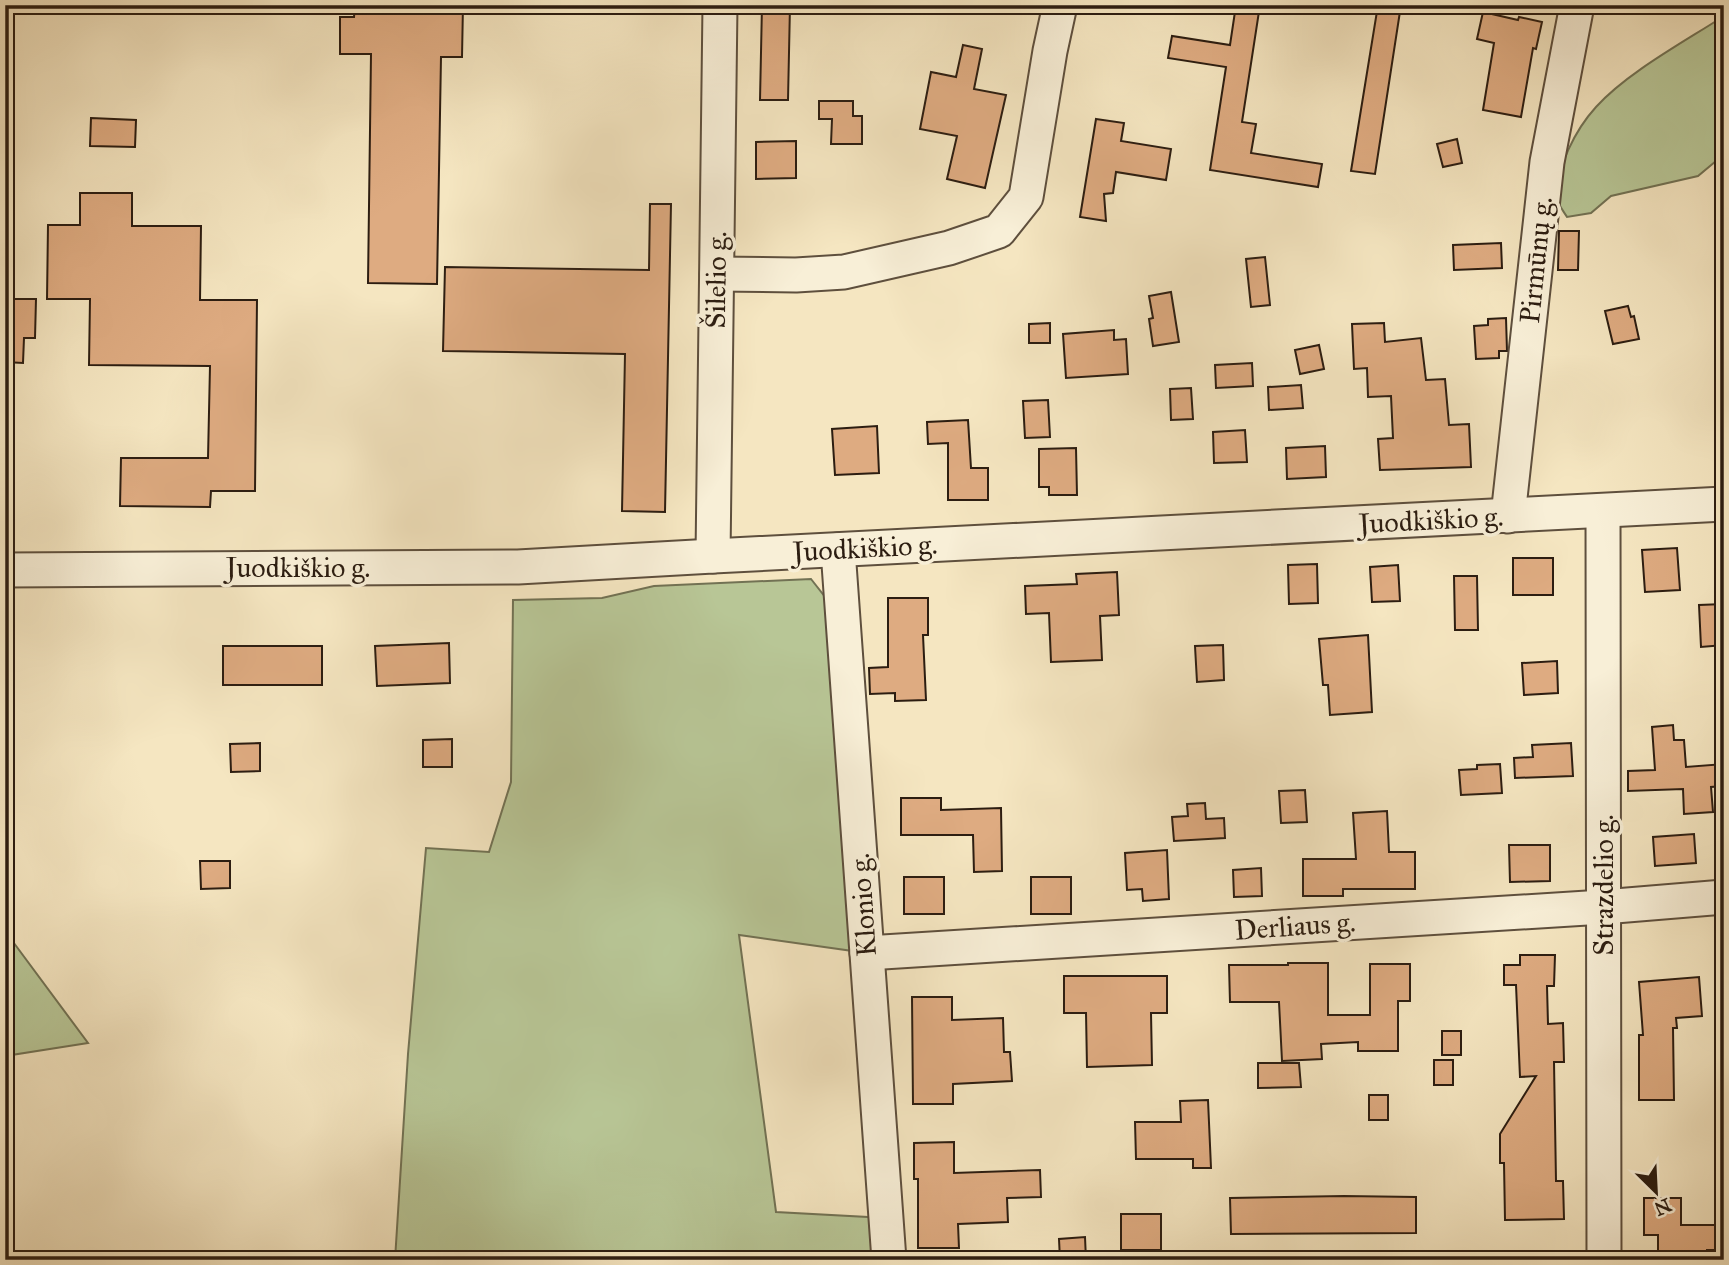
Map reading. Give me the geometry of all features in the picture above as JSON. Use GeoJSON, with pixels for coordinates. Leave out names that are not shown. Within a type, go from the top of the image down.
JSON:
{"type":"FeatureCollection","features":[{"type":"Feature","properties":{"kind":"street","name":"Šilelio g."},"geometry":{"type":"LineString","coordinates":[[713,555],[720,5]]}},
{"type":"Feature","properties":{"kind":"street"},"geometry":{"type":"LineString","coordinates":[[716,274],[796,275],[844,272],[948,248],[999,231],[1026,197],[1060,5]]}},
{"type":"Feature","properties":{"kind":"street","name":"Pirmūnų g."},"geometry":{"type":"LineString","coordinates":[[1508,516],[1547,162],[1577,5]]}},
{"type":"Feature","properties":{"kind":"street","name":"Juodkiškio g."},"geometry":{"type":"LineString","coordinates":[[5,570],[517,567],[1724,505]]}},
{"type":"Feature","properties":{"kind":"street","name":"Strazdelio g."},"geometry":{"type":"LineString","coordinates":[[1603,511],[1604,1260]]}},
{"type":"Feature","properties":{"kind":"street","name":"Klonio g."},"geometry":{"type":"LineString","coordinates":[[838,550],[889,1260]]}},
{"type":"Feature","properties":{"kind":"street","name":"Derliaus g."},"geometry":{"type":"LineString","coordinates":[[867,953],[1724,897]]}},
{"type":"Feature","properties":{"kind":"green space"},"geometry":{"type":"Polygon","coordinates":[[[1724,16],[1724,136],[1717,148],[1716,161],[1698,176],[1611,196],[1591,213],[1567,217],[1558,201],[1563,162],[1574,138],[1596,107],[1640,70],[1724,16]]]}},
{"type":"Feature","properties":{"kind":"green space"},"geometry":{"type":"Polygon","coordinates":[[[811,579],[829,602],[867,953],[739,935],[776,1212],[886,1218],[889,1260],[395,1260],[408,1054],[426,848],[489,852],[511,782],[513,600],[602,598],[654,586],[811,579]]]}},
{"type":"Feature","properties":{"kind":"green space"},"geometry":{"type":"Polygon","coordinates":[[[5,931],[88,1043],[5,1056],[5,931]]]}},
{"type":"Feature","properties":{"kind":"building"},"geometry":{"type":"Polygon","coordinates":[[[355,5],[463,5],[462,57],[441,57],[437,284],[368,283],[371,54],[340,54],[340,17],[354,17],[355,5]]]}},
{"type":"Feature","properties":{"kind":"building"},"geometry":{"type":"Polygon","coordinates":[[[762,5],[790,5],[788,100],[760,100],[762,5]]]}},
{"type":"Feature","properties":{"kind":"building"},"geometry":{"type":"Polygon","coordinates":[[[1236,5],[1260,5],[1242,122],[1256,124],[1251,153],[1322,164],[1318,187],[1210,170],[1226,67],[1168,58],[1172,36],[1230,45],[1236,5]]]}},
{"type":"Feature","properties":{"kind":"building"},"geometry":{"type":"Polygon","coordinates":[[[1378,5],[1401,5],[1375,174],[1351,171],[1378,5]]]}},
{"type":"Feature","properties":{"kind":"building"},"geometry":{"type":"Polygon","coordinates":[[[1483,12],[1542,22],[1536,49],[1533,48],[1521,117],[1483,110],[1494,43],[1477,39],[1483,12]]]}},
{"type":"Feature","properties":{"kind":"building"},"geometry":{"type":"Polygon","coordinates":[[[963,45],[982,49],[974,89],[1006,95],[985,188],[947,179],[957,136],[920,129],[931,72],[956,77],[963,45]]]}},
{"type":"Feature","properties":{"kind":"building"},"geometry":{"type":"Polygon","coordinates":[[[819,101],[853,101],[853,116],[862,116],[862,144],[831,144],[832,119],[819,119],[819,101]]]}},
{"type":"Feature","properties":{"kind":"building"},"geometry":{"type":"Polygon","coordinates":[[[91,118],[136,120],[135,147],[90,146],[91,118]]]}},
{"type":"Feature","properties":{"kind":"building"},"geometry":{"type":"Polygon","coordinates":[[[1096,119],[1124,123],[1121,141],[1171,149],[1166,180],[1116,172],[1113,193],[1104,194],[1106,221],[1080,217],[1096,119]]]}},
{"type":"Feature","properties":{"kind":"building"},"geometry":{"type":"Polygon","coordinates":[[[1457,139],[1462,163],[1443,167],[1437,144],[1457,139]]]}},
{"type":"Feature","properties":{"kind":"building"},"geometry":{"type":"Polygon","coordinates":[[[796,141],[796,178],[756,179],[756,142],[796,141]]]}},
{"type":"Feature","properties":{"kind":"building"},"geometry":{"type":"Polygon","coordinates":[[[80,193],[132,193],[132,226],[201,226],[200,300],[257,300],[255,491],[211,491],[210,507],[120,506],[121,458],[208,458],[210,366],[89,365],[90,299],[47,299],[48,225],[80,225],[80,193]]]}},
{"type":"Feature","properties":{"kind":"building"},"geometry":{"type":"Polygon","coordinates":[[[650,204],[671,204],[665,512],[622,511],[625,354],[443,351],[445,267],[649,270],[650,204]]]}},
{"type":"Feature","properties":{"kind":"building"},"geometry":{"type":"Polygon","coordinates":[[[1559,231],[1579,231],[1578,270],[1558,270],[1559,231]]]}},
{"type":"Feature","properties":{"kind":"building"},"geometry":{"type":"Polygon","coordinates":[[[1501,243],[1502,268],[1454,270],[1453,245],[1501,243]]]}},
{"type":"Feature","properties":{"kind":"building"},"geometry":{"type":"Polygon","coordinates":[[[1265,257],[1270,305],[1251,307],[1246,259],[1265,257]]]}},
{"type":"Feature","properties":{"kind":"building"},"geometry":{"type":"Polygon","coordinates":[[[1171,292],[1179,342],[1153,346],[1149,319],[1153,318],[1149,296],[1171,292]]]}},
{"type":"Feature","properties":{"kind":"building"},"geometry":{"type":"Polygon","coordinates":[[[5,299],[36,299],[35,338],[24,338],[23,363],[5,362],[5,299]]]}},
{"type":"Feature","properties":{"kind":"building"},"geometry":{"type":"Polygon","coordinates":[[[1628,306],[1631,317],[1634,316],[1639,339],[1613,344],[1605,311],[1628,306]]]}},
{"type":"Feature","properties":{"kind":"building"},"geometry":{"type":"Polygon","coordinates":[[[1506,318],[1507,351],[1499,351],[1499,358],[1476,359],[1474,326],[1488,325],[1488,319],[1506,318]]]}},
{"type":"Feature","properties":{"kind":"building"},"geometry":{"type":"Polygon","coordinates":[[[1050,323],[1050,343],[1029,343],[1029,324],[1050,323]]]}},
{"type":"Feature","properties":{"kind":"building"},"geometry":{"type":"Polygon","coordinates":[[[1384,323],[1385,342],[1421,338],[1426,380],[1445,379],[1449,425],[1469,424],[1471,467],[1380,470],[1378,439],[1393,438],[1391,396],[1368,397],[1367,368],[1354,369],[1352,324],[1384,323]]]}},
{"type":"Feature","properties":{"kind":"building"},"geometry":{"type":"Polygon","coordinates":[[[1114,330],[1114,340],[1126,339],[1128,374],[1066,378],[1063,334],[1114,330]]]}},
{"type":"Feature","properties":{"kind":"building"},"geometry":{"type":"Polygon","coordinates":[[[1319,345],[1324,369],[1300,374],[1295,350],[1319,345]]]}},
{"type":"Feature","properties":{"kind":"building"},"geometry":{"type":"Polygon","coordinates":[[[1252,363],[1253,386],[1216,388],[1215,365],[1252,363]]]}},
{"type":"Feature","properties":{"kind":"building"},"geometry":{"type":"Polygon","coordinates":[[[1301,385],[1303,408],[1269,410],[1268,387],[1301,385]]]}},
{"type":"Feature","properties":{"kind":"building"},"geometry":{"type":"Polygon","coordinates":[[[1191,388],[1193,419],[1171,420],[1170,389],[1191,388]]]}},
{"type":"Feature","properties":{"kind":"building"},"geometry":{"type":"Polygon","coordinates":[[[1048,400],[1050,437],[1025,438],[1023,401],[1048,400]]]}},
{"type":"Feature","properties":{"kind":"building"},"geometry":{"type":"Polygon","coordinates":[[[968,420],[971,468],[988,468],[988,500],[948,500],[948,443],[928,444],[927,422],[968,420]]]}},
{"type":"Feature","properties":{"kind":"building"},"geometry":{"type":"Polygon","coordinates":[[[877,426],[879,473],[835,475],[832,429],[877,426]]]}},
{"type":"Feature","properties":{"kind":"building"},"geometry":{"type":"Polygon","coordinates":[[[1245,430],[1247,462],[1214,463],[1213,432],[1245,430]]]}},
{"type":"Feature","properties":{"kind":"building"},"geometry":{"type":"Polygon","coordinates":[[[1325,446],[1326,477],[1287,479],[1286,448],[1325,446]]]}},
{"type":"Feature","properties":{"kind":"building"},"geometry":{"type":"Polygon","coordinates":[[[1076,448],[1077,495],[1049,495],[1049,487],[1039,487],[1039,449],[1076,448]]]}},
{"type":"Feature","properties":{"kind":"building"},"geometry":{"type":"Polygon","coordinates":[[[1677,548],[1680,590],[1645,592],[1642,550],[1677,548]]]}},
{"type":"Feature","properties":{"kind":"building"},"geometry":{"type":"Polygon","coordinates":[[[1513,558],[1553,558],[1553,595],[1513,595],[1513,558]]]}},
{"type":"Feature","properties":{"kind":"building"},"geometry":{"type":"Polygon","coordinates":[[[1317,564],[1318,603],[1289,604],[1288,565],[1317,564]]]}},
{"type":"Feature","properties":{"kind":"building"},"geometry":{"type":"Polygon","coordinates":[[[1398,565],[1400,601],[1372,602],[1370,567],[1398,565]]]}},
{"type":"Feature","properties":{"kind":"building"},"geometry":{"type":"Polygon","coordinates":[[[1117,572],[1119,615],[1100,616],[1102,660],[1051,662],[1049,613],[1026,614],[1025,586],[1077,584],[1076,574],[1117,572]]]}},
{"type":"Feature","properties":{"kind":"building"},"geometry":{"type":"Polygon","coordinates":[[[1454,576],[1477,576],[1478,630],[1455,630],[1454,576]]]}},
{"type":"Feature","properties":{"kind":"building"},"geometry":{"type":"Polygon","coordinates":[[[888,598],[928,598],[928,635],[923,635],[926,700],[895,701],[895,693],[870,694],[869,668],[888,667],[888,598]]]}},
{"type":"Feature","properties":{"kind":"building"},"geometry":{"type":"Polygon","coordinates":[[[1724,604],[1724,645],[1701,647],[1699,605],[1724,604]]]}},
{"type":"Feature","properties":{"kind":"building"},"geometry":{"type":"Polygon","coordinates":[[[1368,635],[1372,712],[1330,715],[1328,685],[1323,685],[1319,639],[1368,635]]]}},
{"type":"Feature","properties":{"kind":"building"},"geometry":{"type":"Polygon","coordinates":[[[449,643],[450,683],[377,686],[375,646],[449,643]]]}},
{"type":"Feature","properties":{"kind":"building"},"geometry":{"type":"Polygon","coordinates":[[[1223,645],[1224,680],[1197,682],[1195,646],[1223,645]]]}},
{"type":"Feature","properties":{"kind":"building"},"geometry":{"type":"Polygon","coordinates":[[[223,646],[322,646],[322,685],[223,685],[223,646]]]}},
{"type":"Feature","properties":{"kind":"building"},"geometry":{"type":"Polygon","coordinates":[[[1557,661],[1558,693],[1524,695],[1522,663],[1557,661]]]}},
{"type":"Feature","properties":{"kind":"building"},"geometry":{"type":"Polygon","coordinates":[[[1673,725],[1674,740],[1684,740],[1686,767],[1724,764],[1724,786],[1711,787],[1713,812],[1684,814],[1683,789],[1628,791],[1628,771],[1655,770],[1652,727],[1673,725]]]}},
{"type":"Feature","properties":{"kind":"building"},"geometry":{"type":"Polygon","coordinates":[[[452,739],[452,767],[423,767],[423,740],[452,739]]]}},
{"type":"Feature","properties":{"kind":"building"},"geometry":{"type":"Polygon","coordinates":[[[260,743],[260,771],[231,772],[230,744],[260,743]]]}},
{"type":"Feature","properties":{"kind":"building"},"geometry":{"type":"Polygon","coordinates":[[[1571,743],[1573,776],[1515,778],[1514,758],[1533,757],[1532,745],[1571,743]]]}},
{"type":"Feature","properties":{"kind":"building"},"geometry":{"type":"Polygon","coordinates":[[[1500,764],[1502,793],[1461,795],[1459,770],[1477,769],[1477,765],[1500,764]]]}},
{"type":"Feature","properties":{"kind":"building"},"geometry":{"type":"Polygon","coordinates":[[[1305,790],[1307,822],[1281,823],[1279,791],[1305,790]]]}},
{"type":"Feature","properties":{"kind":"building"},"geometry":{"type":"Polygon","coordinates":[[[901,798],[941,798],[941,810],[1001,808],[1002,871],[974,872],[973,835],[901,835],[901,798]]]}},
{"type":"Feature","properties":{"kind":"building"},"geometry":{"type":"Polygon","coordinates":[[[1205,803],[1206,819],[1224,818],[1225,838],[1174,841],[1172,817],[1188,816],[1187,804],[1205,803]]]}},
{"type":"Feature","properties":{"kind":"building"},"geometry":{"type":"Polygon","coordinates":[[[1387,811],[1389,852],[1415,852],[1415,889],[1343,889],[1343,896],[1303,896],[1303,859],[1356,859],[1353,813],[1387,811]]]}},
{"type":"Feature","properties":{"kind":"building"},"geometry":{"type":"Polygon","coordinates":[[[1694,834],[1696,863],[1655,866],[1653,837],[1694,834]]]}},
{"type":"Feature","properties":{"kind":"building"},"geometry":{"type":"Polygon","coordinates":[[[1509,845],[1550,845],[1550,881],[1510,882],[1509,845]]]}},
{"type":"Feature","properties":{"kind":"building"},"geometry":{"type":"Polygon","coordinates":[[[1167,850],[1169,899],[1143,901],[1142,889],[1127,890],[1125,853],[1167,850]]]}},
{"type":"Feature","properties":{"kind":"building"},"geometry":{"type":"Polygon","coordinates":[[[200,861],[230,861],[230,888],[201,889],[200,861]]]}},
{"type":"Feature","properties":{"kind":"building"},"geometry":{"type":"Polygon","coordinates":[[[1261,868],[1262,896],[1234,897],[1233,870],[1261,868]]]}},
{"type":"Feature","properties":{"kind":"building"},"geometry":{"type":"Polygon","coordinates":[[[904,877],[944,877],[944,914],[904,914],[904,877]]]}},
{"type":"Feature","properties":{"kind":"building"},"geometry":{"type":"Polygon","coordinates":[[[1031,877],[1071,877],[1071,914],[1031,914],[1031,877]]]}},
{"type":"Feature","properties":{"kind":"building"},"geometry":{"type":"Polygon","coordinates":[[[1520,955],[1555,955],[1554,986],[1547,986],[1548,1024],[1563,1023],[1564,1062],[1554,1062],[1556,1181],[1563,1181],[1564,1219],[1505,1220],[1504,1163],[1500,1163],[1500,1134],[1536,1076],[1520,1077],[1516,985],[1504,985],[1504,965],[1520,965],[1520,955]]]}},
{"type":"Feature","properties":{"kind":"building"},"geometry":{"type":"Polygon","coordinates":[[[1328,963],[1328,1015],[1370,1015],[1370,964],[1410,964],[1410,1001],[1398,1001],[1398,1051],[1358,1051],[1358,1042],[1321,1044],[1322,1059],[1282,1061],[1279,1002],[1230,1002],[1229,965],[1328,963]]]}},
{"type":"Feature","properties":{"kind":"building"},"geometry":{"type":"Polygon","coordinates":[[[1064,976],[1167,976],[1167,1013],[1151,1013],[1152,1065],[1087,1067],[1086,1013],[1064,1013],[1064,976]]]}},
{"type":"Feature","properties":{"kind":"building"},"geometry":{"type":"Polygon","coordinates":[[[1699,977],[1702,1016],[1676,1018],[1677,1028],[1673,1028],[1674,1100],[1639,1100],[1639,1035],[1643,1035],[1639,982],[1699,977]]]}},
{"type":"Feature","properties":{"kind":"building"},"geometry":{"type":"Polygon","coordinates":[[[912,997],[952,997],[952,1020],[1003,1018],[1004,1052],[1010,1052],[1012,1081],[953,1084],[953,1104],[913,1104],[912,997]]]}},
{"type":"Feature","properties":{"kind":"building"},"geometry":{"type":"Polygon","coordinates":[[[1442,1031],[1461,1031],[1461,1055],[1442,1055],[1442,1031]]]}},
{"type":"Feature","properties":{"kind":"building"},"geometry":{"type":"Polygon","coordinates":[[[1434,1060],[1453,1060],[1453,1085],[1434,1085],[1434,1060]]]}},
{"type":"Feature","properties":{"kind":"building"},"geometry":{"type":"Polygon","coordinates":[[[1258,1063],[1299,1063],[1301,1087],[1258,1088],[1258,1063]]]}},
{"type":"Feature","properties":{"kind":"building"},"geometry":{"type":"Polygon","coordinates":[[[1369,1095],[1388,1095],[1388,1120],[1369,1120],[1369,1095]]]}},
{"type":"Feature","properties":{"kind":"building"},"geometry":{"type":"Polygon","coordinates":[[[1208,1100],[1211,1168],[1193,1168],[1193,1159],[1136,1159],[1135,1122],[1181,1122],[1180,1101],[1208,1100]]]}},
{"type":"Feature","properties":{"kind":"building"},"geometry":{"type":"Polygon","coordinates":[[[954,1142],[954,1173],[1040,1170],[1041,1197],[1007,1198],[1008,1222],[958,1224],[959,1248],[918,1248],[918,1179],[914,1179],[914,1143],[954,1142]]]}},
{"type":"Feature","properties":{"kind":"building"},"geometry":{"type":"Polygon","coordinates":[[[1416,1197],[1416,1233],[1231,1234],[1230,1198],[1416,1197]]]}},
{"type":"Feature","properties":{"kind":"building"},"geometry":{"type":"Polygon","coordinates":[[[1644,1198],[1681,1198],[1681,1225],[1719,1225],[1718,1250],[1707,1250],[1707,1260],[1658,1260],[1658,1235],[1644,1235],[1644,1198]]]}},
{"type":"Feature","properties":{"kind":"building"},"geometry":{"type":"Polygon","coordinates":[[[1121,1214],[1161,1214],[1161,1250],[1121,1250],[1121,1214]]]}},
{"type":"Feature","properties":{"kind":"building"},"geometry":{"type":"Polygon","coordinates":[[[1085,1237],[1086,1260],[1060,1260],[1059,1239],[1085,1237]]]}}]}
